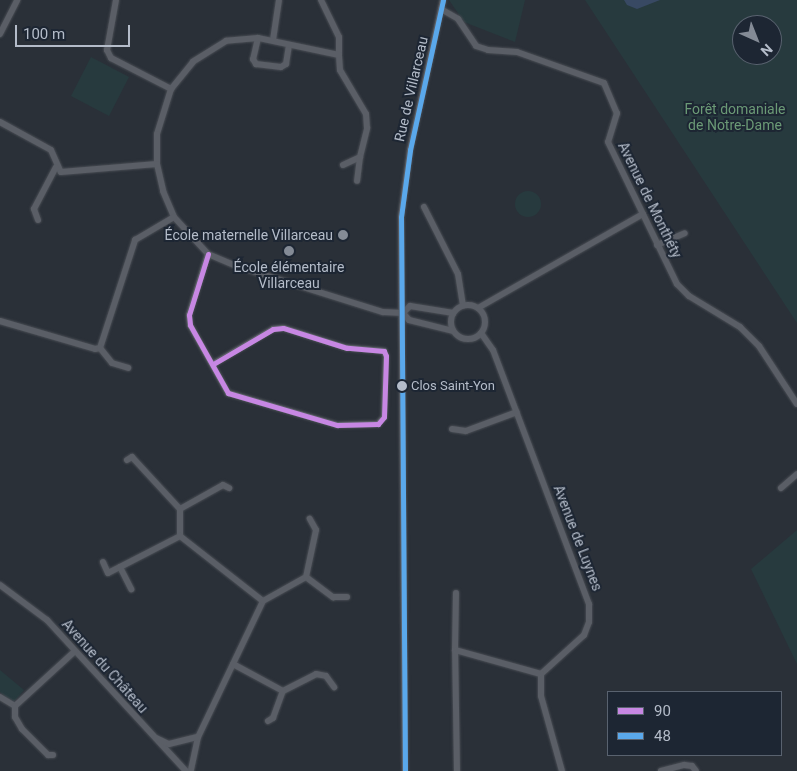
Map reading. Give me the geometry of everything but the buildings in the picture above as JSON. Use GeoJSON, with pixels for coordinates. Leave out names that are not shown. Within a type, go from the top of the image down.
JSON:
{"type":"FeatureCollection","features":[{"type":"Feature","properties":{"kind":"street"},"geometry":{"type":"LineString","coordinates":[[0,34],[17,0]]}},
{"type":"Feature","properties":{"kind":"street"},"geometry":{"type":"LineString","coordinates":[[116,0],[107,50],[111,58],[171,89]]}},
{"type":"Feature","properties":{"kind":"street"},"geometry":{"type":"LineString","coordinates":[[273,40],[279,0]]}},
{"type":"Feature","properties":{"kind":"street"},"geometry":{"type":"LineString","coordinates":[[321,0],[339,37],[340,70],[366,114],[367,128],[360,157],[357,181]]}},
{"type":"Feature","properties":{"kind":"street","name":"Rue de Villarceau"},"geometry":{"type":"LineString","coordinates":[[405,771],[401,217],[405,178],[443,0]]}},
{"type":"Feature","properties":{"kind":"street","name":"Avenue de Monthéty"},"geometry":{"type":"LineString","coordinates":[[441,9],[458,19],[476,46],[488,50],[517,52],[604,83],[618,113],[608,142],[677,284],[689,296],[740,327],[759,346],[797,404]]}},
{"type":"Feature","properties":{"kind":"street"},"geometry":{"type":"LineString","coordinates":[[258,38],[253,59],[256,64],[280,67],[286,64],[289,45]]}},
{"type":"Feature","properties":{"kind":"street"},"geometry":{"type":"LineString","coordinates":[[339,55],[258,38],[226,41],[203,53],[171,89],[157,134],[156,164],[163,191],[174,217],[208,254],[236,266],[383,312],[403,313],[409,320],[453,331],[466,339],[481,333]]}},
{"type":"Feature","properties":{"kind":"street"},"geometry":{"type":"LineString","coordinates":[[0,122],[51,150],[56,167],[61,172],[156,164]]}},
{"type":"Feature","properties":{"kind":"street"},"geometry":{"type":"LineString","coordinates":[[343,165],[360,157]]}},
{"type":"Feature","properties":{"kind":"street"},"geometry":{"type":"LineString","coordinates":[[38,220],[34,209],[56,167]]}},
{"type":"Feature","properties":{"kind":"street"},"geometry":{"type":"LineString","coordinates":[[424,207],[458,274],[463,306]]}},
{"type":"Feature","properties":{"kind":"street"},"geometry":{"type":"LineString","coordinates":[[403,313],[410,306],[453,313],[463,306],[478,308],[643,214]]}},
{"type":"Feature","properties":{"kind":"street"},"geometry":{"type":"LineString","coordinates":[[100,348],[135,240],[174,217]]}},
{"type":"Feature","properties":{"kind":"street"},"geometry":{"type":"LineString","coordinates":[[657,245],[685,232]]}},
{"type":"Feature","properties":{"kind":"street"},"geometry":{"type":"LineString","coordinates":[[208,254],[189,315],[190,325],[228,393],[329,424],[378,424],[384,417],[386,356],[384,351],[347,348],[283,328],[273,330],[213,364]]}},
{"type":"Feature","properties":{"kind":"street","name":"Avenue de Luynes"},"geometry":{"type":"LineString","coordinates":[[478,308],[485,319],[481,333],[493,350],[590,604],[589,622],[584,635],[541,674]]}},
{"type":"Feature","properties":{"kind":"street"},"geometry":{"type":"LineString","coordinates":[[453,313],[453,331]]}},
{"type":"Feature","properties":{"kind":"street"},"geometry":{"type":"LineString","coordinates":[[0,321],[95,349],[100,348]]}},
{"type":"Feature","properties":{"kind":"street"},"geometry":{"type":"LineString","coordinates":[[100,348],[112,363],[128,368]]}},
{"type":"Feature","properties":{"kind":"street"},"geometry":{"type":"LineString","coordinates":[[452,429],[466,432],[517,412]]}},
{"type":"Feature","properties":{"kind":"street"},"geometry":{"type":"LineString","coordinates":[[127,460],[132,457],[180,509],[180,536]]}},
{"type":"Feature","properties":{"kind":"street"},"geometry":{"type":"LineString","coordinates":[[781,488],[797,474]]}},
{"type":"Feature","properties":{"kind":"street"},"geometry":{"type":"LineString","coordinates":[[180,509],[224,485],[229,488]]}},
{"type":"Feature","properties":{"kind":"street"},"geometry":{"type":"LineString","coordinates":[[191,771],[198,737],[263,600],[306,577],[316,530],[310,519]]}},
{"type":"Feature","properties":{"kind":"street"},"geometry":{"type":"LineString","coordinates":[[103,562],[108,573],[180,536]]}},
{"type":"Feature","properties":{"kind":"street"},"geometry":{"type":"LineString","coordinates":[[180,536],[263,600]]}},
{"type":"Feature","properties":{"kind":"street"},"geometry":{"type":"LineString","coordinates":[[120,567],[131,589]]}},
{"type":"Feature","properties":{"kind":"street"},"geometry":{"type":"LineString","coordinates":[[306,577],[333,598],[347,597]]}},
{"type":"Feature","properties":{"kind":"street","name":"Avenue du Château"},"geometry":{"type":"LineString","coordinates":[[0,585],[47,620],[150,735],[186,771]]}},
{"type":"Feature","properties":{"kind":"street"},"geometry":{"type":"LineString","coordinates":[[456,593],[456,771]]}},
{"type":"Feature","properties":{"kind":"street"},"geometry":{"type":"LineString","coordinates":[[455,650],[541,674],[541,696],[562,771]]}},
{"type":"Feature","properties":{"kind":"street"},"geometry":{"type":"LineString","coordinates":[[53,755],[48,755],[22,729],[15,717],[15,706],[75,651]]}},
{"type":"Feature","properties":{"kind":"street"},"geometry":{"type":"LineString","coordinates":[[233,664],[283,691]]}},
{"type":"Feature","properties":{"kind":"street"},"geometry":{"type":"LineString","coordinates":[[268,721],[273,718],[283,691],[316,674],[326,676],[334,687]]}},
{"type":"Feature","properties":{"kind":"street"},"geometry":{"type":"LineString","coordinates":[[0,697],[15,706]]}},
{"type":"Feature","properties":{"kind":"street"},"geometry":{"type":"LineString","coordinates":[[150,735],[169,744],[198,737]]}},
{"type":"Feature","properties":{"kind":"street"},"geometry":{"type":"LineString","coordinates":[[661,771],[684,765],[692,766],[696,771]]}},
{"type":"Feature","properties":{"kind":"green space"},"geometry":{"type":"Polygon","coordinates":[[[449,0],[525,0],[515,42],[464,22],[449,0]]]}},
{"type":"Feature","properties":{"kind":"green space","name":"Forêt domaniale de Notre-Dame"},"geometry":{"type":"Polygon","coordinates":[[[585,0],[797,0],[797,323],[585,0]]]}},
{"type":"Feature","properties":{"kind":"green space"},"geometry":{"type":"Polygon","coordinates":[[[91,57],[129,77],[109,116],[71,96],[91,57]]]}},
{"type":"Feature","properties":{"kind":"green space"},"geometry":{"type":"Polygon","coordinates":[[[528,191],[537,195],[541,204],[537,213],[528,217],[519,213],[515,204],[519,195],[528,191]]]}},
{"type":"Feature","properties":{"kind":"green space"},"geometry":{"type":"Polygon","coordinates":[[[797,530],[797,664],[751,569],[797,530]]]}},
{"type":"Feature","properties":{"kind":"green space"},"geometry":{"type":"Polygon","coordinates":[[[0,670],[24,690],[13,703],[0,692],[0,670]]]}},
{"type":"Feature","properties":{"kind":"water"},"geometry":{"type":"Polygon","coordinates":[[[624,0],[660,0],[637,9],[627,5],[624,0]]]}},
{"type":"Feature","properties":{"kind":"transit line","name":"48"},"geometry":{"type":"LineString","coordinates":[[405,771],[401,217],[410,150],[443,0]]}},
{"type":"Feature","properties":{"kind":"transit line","name":"90"},"geometry":{"type":"LineString","coordinates":[[208,254],[189,315],[190,325],[228,393],[337,425],[378,424],[384,417],[386,356],[384,351],[347,348],[283,328],[273,329],[213,364]]}},
{"type":"Feature","properties":{"kind":"place","name":"École maternelle Villarceau"},"geometry":{"type":"Point","coordinates":[343,235]}},
{"type":"Feature","properties":{"kind":"place","name":"École élémentaire Villarceau"},"geometry":{"type":"Point","coordinates":[289,251]}},
{"type":"Feature","properties":{"kind":"place","name":"Clos Saint-Yon"},"geometry":{"type":"Point","coordinates":[402,386]}}]}
